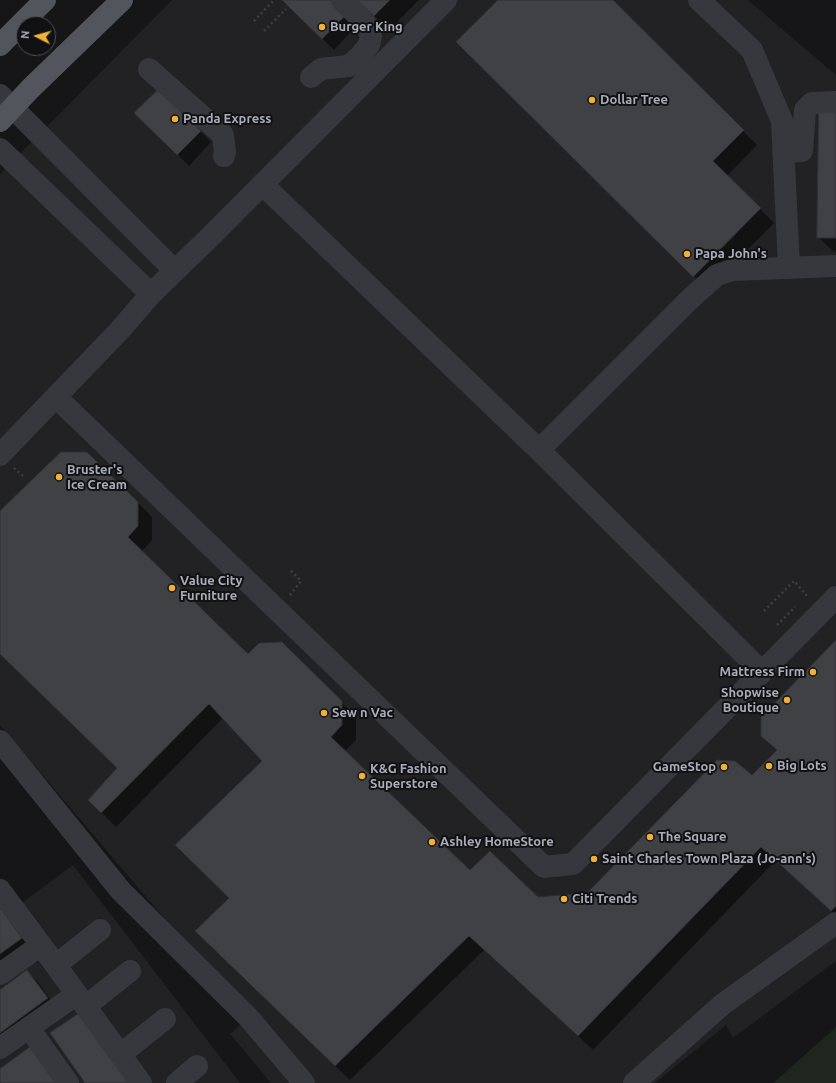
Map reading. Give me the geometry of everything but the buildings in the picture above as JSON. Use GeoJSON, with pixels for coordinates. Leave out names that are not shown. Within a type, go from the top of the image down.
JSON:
{"type":"FeatureCollection","features":[{"type":"Feature","properties":{"kind":"main road"},"geometry":{"type":"LineString","coordinates":[[0,45],[45,0]]}},
{"type":"Feature","properties":{"kind":"main road"},"geometry":{"type":"LineString","coordinates":[[4,108],[122,0]]}},
{"type":"Feature","properties":{"kind":"lane"},"geometry":{"type":"LineString","coordinates":[[310,77],[322,69],[350,66],[369,45],[370,36],[365,23],[342,0]]}},
{"type":"Feature","properties":{"kind":"lane"},"geometry":{"type":"LineString","coordinates":[[0,456],[120,330],[151,294],[446,0]]}},
{"type":"Feature","properties":{"kind":"lane"},"geometry":{"type":"LineString","coordinates":[[700,0],[752,50],[782,121],[790,268]]}},
{"type":"Feature","properties":{"kind":"lane"},"geometry":{"type":"LineString","coordinates":[[149,69],[223,135],[224,156]]}},
{"type":"Feature","properties":{"kind":"lane"},"geometry":{"type":"LineString","coordinates":[[783,152],[802,151],[805,110],[812,103],[836,102]]}},
{"type":"Feature","properties":{"kind":"lane"},"geometry":{"type":"LineString","coordinates":[[4,108],[175,271]]}},
{"type":"Feature","properties":{"kind":"lane"},"geometry":{"type":"LineString","coordinates":[[0,149],[151,294]]}},
{"type":"Feature","properties":{"kind":"lane"},"geometry":{"type":"LineString","coordinates":[[262,184],[539,450],[762,672]]}},
{"type":"Feature","properties":{"kind":"lane"},"geometry":{"type":"LineString","coordinates":[[539,450],[679,310],[717,275],[732,270],[836,266]]}},
{"type":"Feature","properties":{"kind":"lane"},"geometry":{"type":"LineString","coordinates":[[56,397],[544,867],[573,864],[836,597]]}},
{"type":"Feature","properties":{"kind":"lane"},"geometry":{"type":"LineString","coordinates":[[0,741],[121,891],[248,1017],[304,1083]]}},
{"type":"Feature","properties":{"kind":"lane"},"geometry":{"type":"LineString","coordinates":[[1,892],[56,965],[141,1083]]}},
{"type":"Feature","properties":{"kind":"lane"},"geometry":{"type":"LineString","coordinates":[[634,1083],[723,1004],[836,923]]}},
{"type":"Feature","properties":{"kind":"lane"},"geometry":{"type":"LineString","coordinates":[[56,965],[100,930]]}},
{"type":"Feature","properties":{"kind":"lane"},"geometry":{"type":"LineString","coordinates":[[0,974],[41,945]]}},
{"type":"Feature","properties":{"kind":"lane"},"geometry":{"type":"LineString","coordinates":[[0,1048],[29,1028],[130,971]]}},
{"type":"Feature","properties":{"kind":"lane"},"geometry":{"type":"LineString","coordinates":[[121,1054],[165,1019]]}},
{"type":"Feature","properties":{"kind":"lane"},"geometry":{"type":"LineString","coordinates":[[29,1028],[68,1083]]}},
{"type":"Feature","properties":{"kind":"lane"},"geometry":{"type":"LineString","coordinates":[[177,1083],[198,1066]]}},
{"type":"Feature","properties":{"kind":"path"},"geometry":{"type":"LineString","coordinates":[[254,21],[274,0]]}},
{"type":"Feature","properties":{"kind":"path"},"geometry":{"type":"LineString","coordinates":[[264,31],[286,9]]}},
{"type":"Feature","properties":{"kind":"path"},"geometry":{"type":"LineString","coordinates":[[289,596],[301,581],[291,571]]}},
{"type":"Feature","properties":{"kind":"path"},"geometry":{"type":"LineString","coordinates":[[764,611],[794,581],[809,599]]}},
{"type":"Feature","properties":{"kind":"path"},"geometry":{"type":"LineString","coordinates":[[802,600],[806,596]]}},
{"type":"Feature","properties":{"kind":"path"},"geometry":{"type":"LineString","coordinates":[[777,625],[797,605]]}},
{"type":"Feature","properties":{"kind":"shaded area"},"geometry":{"type":"Polygon","coordinates":[[[172,0],[748,0],[836,75],[836,961],[733,1038],[726,1025],[655,1083],[271,1083],[230,1034],[248,1017],[0,725],[0,174],[172,0]]]}},
{"type":"Feature","properties":{"kind":"shaded area"},"geometry":{"type":"Polygon","coordinates":[[[73,865],[240,1083],[0,1083],[0,919],[73,865]]]}},
{"type":"Feature","properties":{"kind":"shaded area"},"geometry":{"type":"Polygon","coordinates":[[[836,1027],[836,1083],[773,1083],[836,1027]]]}},
{"type":"Feature","properties":{"kind":"place","name":"Burger King"},"geometry":{"type":"Point","coordinates":[322,27]}},
{"type":"Feature","properties":{"kind":"place","name":"Dollar Tree"},"geometry":{"type":"Point","coordinates":[592,100]}},
{"type":"Feature","properties":{"kind":"place","name":"Panda Express"},"geometry":{"type":"Point","coordinates":[175,119]}},
{"type":"Feature","properties":{"kind":"place","name":"Papa John's"},"geometry":{"type":"Point","coordinates":[687,254]}},
{"type":"Feature","properties":{"kind":"place","name":"Bruster's Ice Cream"},"geometry":{"type":"Point","coordinates":[59,477]}},
{"type":"Feature","properties":{"kind":"place","name":"Value City Furniture"},"geometry":{"type":"Point","coordinates":[172,588]}},
{"type":"Feature","properties":{"kind":"place","name":"Mattress Firm"},"geometry":{"type":"Point","coordinates":[813,672]}},
{"type":"Feature","properties":{"kind":"place","name":"Shopwise Boutique"},"geometry":{"type":"Point","coordinates":[787,700]}},
{"type":"Feature","properties":{"kind":"place","name":"Sew n Vac"},"geometry":{"type":"Point","coordinates":[324,713]}},
{"type":"Feature","properties":{"kind":"place","name":"Big Lots"},"geometry":{"type":"Point","coordinates":[769,766]}},
{"type":"Feature","properties":{"kind":"place","name":"GameStop"},"geometry":{"type":"Point","coordinates":[724,767]}},
{"type":"Feature","properties":{"kind":"place","name":"K&G Fashion Superstore"},"geometry":{"type":"Point","coordinates":[362,776]}},
{"type":"Feature","properties":{"kind":"place","name":"The Square"},"geometry":{"type":"Point","coordinates":[650,837]}},
{"type":"Feature","properties":{"kind":"place","name":"Ashley HomeStore"},"geometry":{"type":"Point","coordinates":[432,842]}},
{"type":"Feature","properties":{"kind":"place","name":"Saint Charles Town Plaza (Jo-ann's)"},"geometry":{"type":"Point","coordinates":[594,859]}},
{"type":"Feature","properties":{"kind":"place","name":"Citi Trends"},"geometry":{"type":"Point","coordinates":[564,899]}}]}
